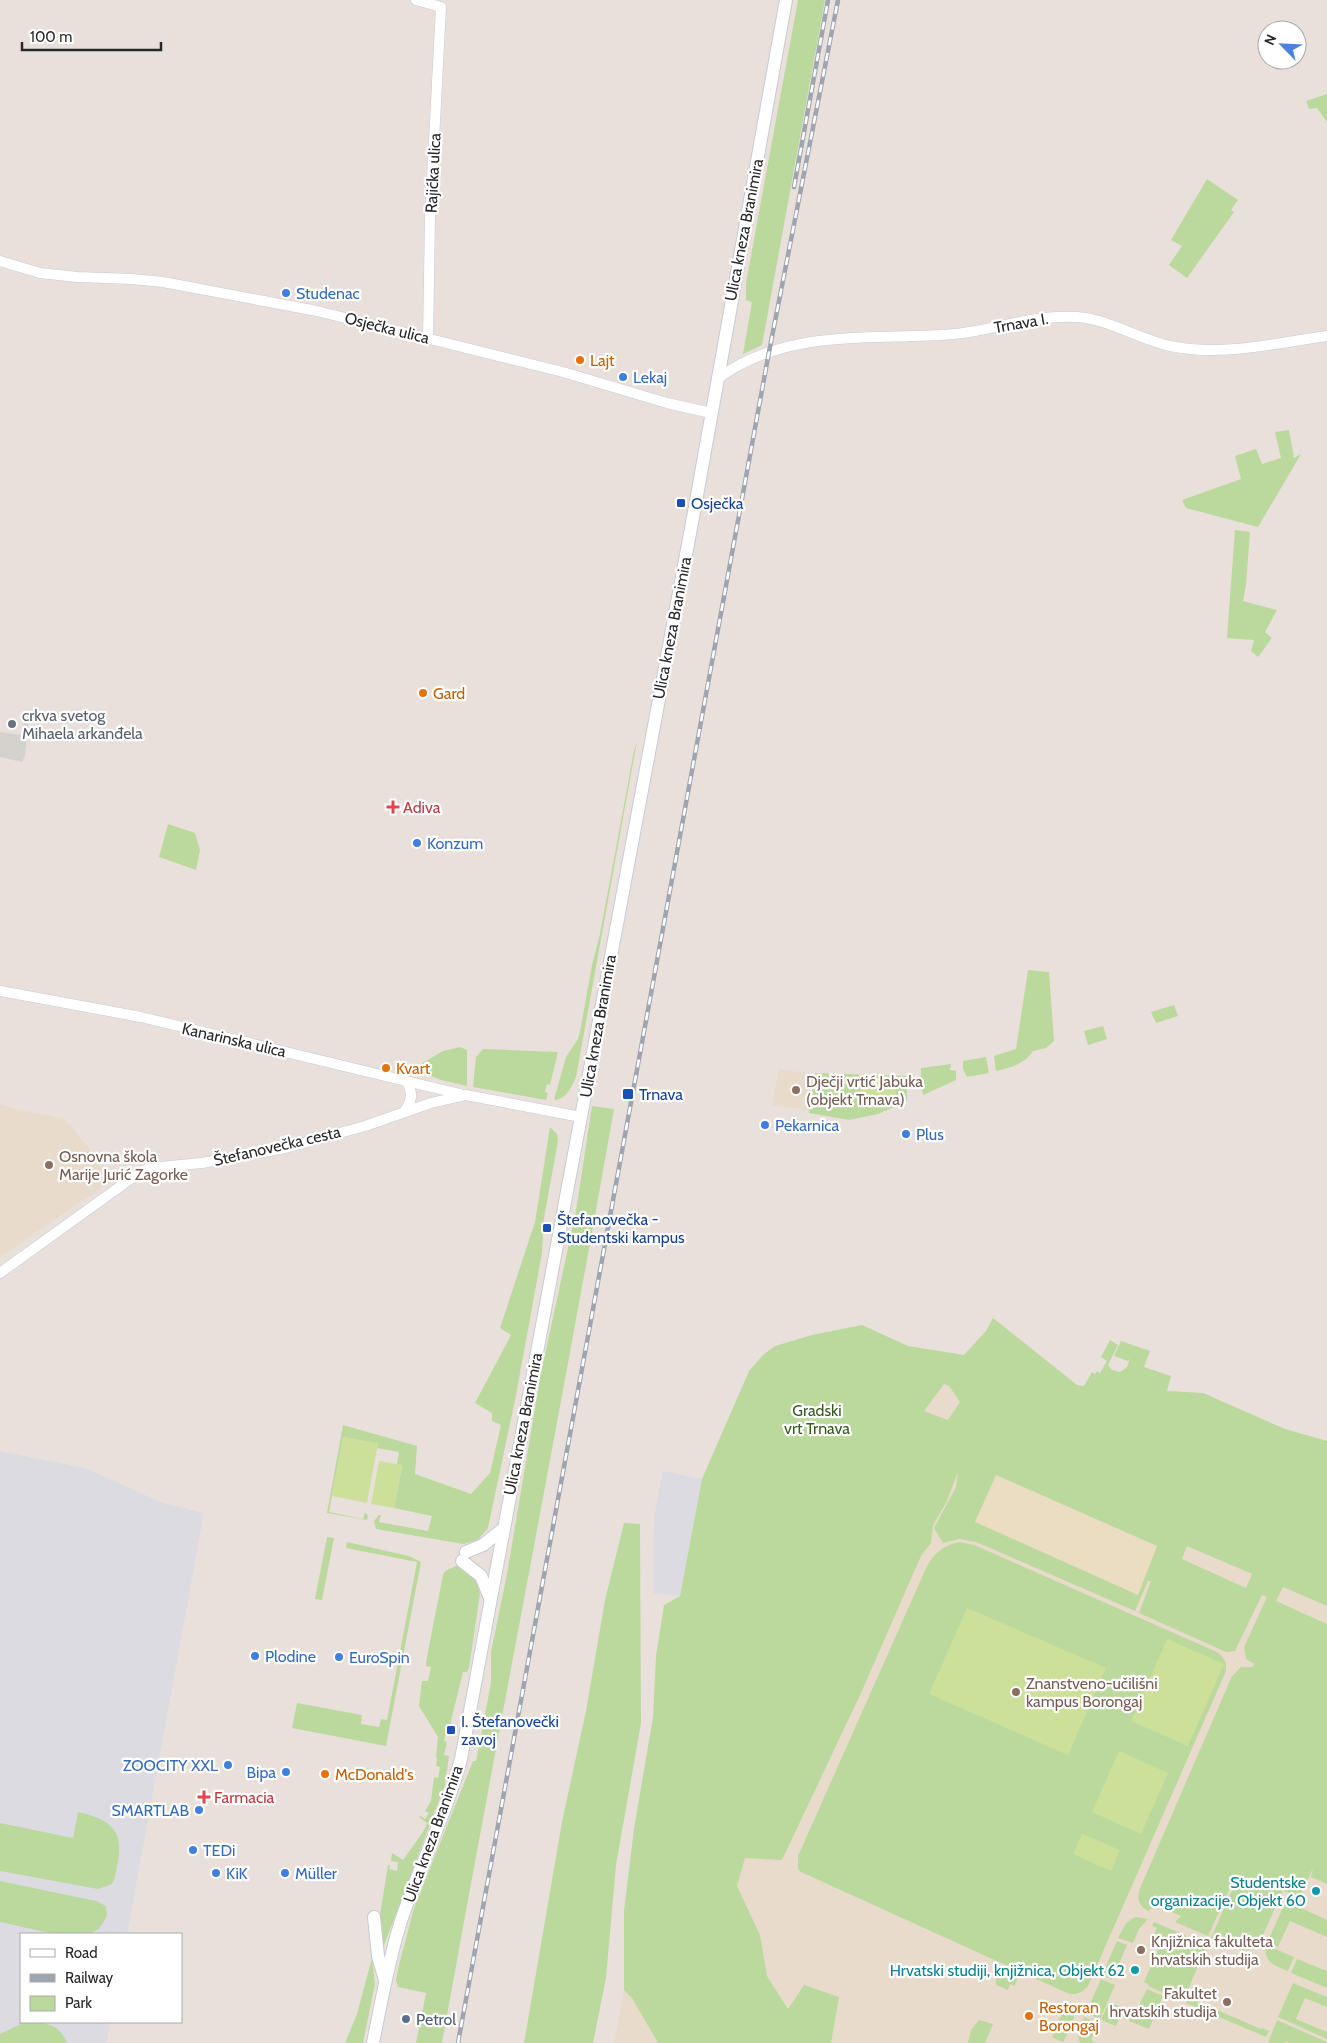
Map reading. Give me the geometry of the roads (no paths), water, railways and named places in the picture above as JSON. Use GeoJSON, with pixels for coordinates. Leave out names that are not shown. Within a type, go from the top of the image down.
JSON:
{"type":"FeatureCollection","features":[{"type":"Feature","properties":{"kind":"main road","name":"Ulica kneza Branimira"},"geometry":{"type":"LineString","coordinates":[[373,2043],[385,1982],[403,1916],[446,1807],[456,1776],[694,512],[786,0]]}},
{"type":"Feature","properties":{"kind":"main road"},"geometry":{"type":"LineString","coordinates":[[490,1600],[487,1586],[464,1556],[483,1545],[503,1529]]}},
{"type":"Feature","properties":{"kind":"main road"},"geometry":{"type":"LineString","coordinates":[[374,1917],[378,1956],[385,1982]]}},
{"type":"Feature","properties":{"kind":"street","name":"Rajićka ulica"},"geometry":{"type":"LineString","coordinates":[[416,0],[441,7],[430,217],[428,339]]}},
{"type":"Feature","properties":{"kind":"street","name":"Osječka ulica"},"geometry":{"type":"LineString","coordinates":[[0,261],[48,274],[132,279],[199,288],[334,315],[563,372],[667,403],[711,413]]}},
{"type":"Feature","properties":{"kind":"street","name":"Trnava I."},"geometry":{"type":"LineString","coordinates":[[717,379],[748,360],[794,345],[854,336],[954,334],[1050,317],[1086,318],[1159,344],[1203,351],[1327,336]]}},
{"type":"Feature","properties":{"kind":"street","name":"Kanarinska ulica"},"geometry":{"type":"LineString","coordinates":[[0,991],[141,1017],[466,1096]]}},
{"type":"Feature","properties":{"kind":"street"},"geometry":{"type":"LineString","coordinates":[[404,1112],[411,1097],[411,1088],[406,1081]]}},
{"type":"Feature","properties":{"kind":"street","name":"Štefanovečka cesta"},"geometry":{"type":"LineString","coordinates":[[0,1273],[144,1170],[160,1166],[238,1157],[285,1148],[365,1126],[440,1101],[466,1096],[581,1116]]}},
{"type":"Feature","properties":{"kind":"railway"},"geometry":{"type":"LineString","coordinates":[[794,187],[828,0]]}},
{"type":"Feature","properties":{"kind":"railway"},"geometry":{"type":"LineString","coordinates":[[458,2043],[769,352],[838,0]]}},
{"type":"Feature","properties":{"kind":"place","name":"Studenac"},"geometry":{"type":"Point","coordinates":[286,293]}},
{"type":"Feature","properties":{"kind":"place","name":"Lajt"},"geometry":{"type":"Point","coordinates":[580,360]}},
{"type":"Feature","properties":{"kind":"place","name":"Lekaj"},"geometry":{"type":"Point","coordinates":[623,377]}},
{"type":"Feature","properties":{"kind":"place","name":"Osječka"},"geometry":{"type":"Point","coordinates":[681,503]}},
{"type":"Feature","properties":{"kind":"place","name":"Gard"},"geometry":{"type":"Point","coordinates":[423,693]}},
{"type":"Feature","properties":{"kind":"place","name":"crkva svetog Mihaela arkanđela"},"geometry":{"type":"Point","coordinates":[12,724]}},
{"type":"Feature","properties":{"kind":"place","name":"Adiva"},"geometry":{"type":"Point","coordinates":[393,807]}},
{"type":"Feature","properties":{"kind":"place","name":"Konzum"},"geometry":{"type":"Point","coordinates":[417,843]}},
{"type":"Feature","properties":{"kind":"place","name":"Kvart"},"geometry":{"type":"Point","coordinates":[386,1068]}},
{"type":"Feature","properties":{"kind":"place","name":"Dječji vrtić Jabuka (objekt Trnava)"},"geometry":{"type":"Point","coordinates":[796,1090]}},
{"type":"Feature","properties":{"kind":"place","name":"Trnava"},"geometry":{"type":"Point","coordinates":[628,1094]}},
{"type":"Feature","properties":{"kind":"place","name":"Pekarnica"},"geometry":{"type":"Point","coordinates":[765,1125]}},
{"type":"Feature","properties":{"kind":"place","name":"Plus"},"geometry":{"type":"Point","coordinates":[906,1134]}},
{"type":"Feature","properties":{"kind":"place","name":"Osnovna škola Marije Jurić Zagorke"},"geometry":{"type":"Point","coordinates":[49,1165]}},
{"type":"Feature","properties":{"kind":"place","name":"Štefanovečka - Studentski kampus"},"geometry":{"type":"Point","coordinates":[547,1228]}},
{"type":"Feature","properties":{"kind":"place","name":"Plodine"},"geometry":{"type":"Point","coordinates":[255,1656]}},
{"type":"Feature","properties":{"kind":"place","name":"EuroSpin"},"geometry":{"type":"Point","coordinates":[339,1657]}},
{"type":"Feature","properties":{"kind":"place","name":"Znanstveno-učilišni kampus Borongaj"},"geometry":{"type":"Point","coordinates":[1016,1692]}},
{"type":"Feature","properties":{"kind":"place","name":"I. Štefanovečki zavoj"},"geometry":{"type":"Point","coordinates":[451,1730]}},
{"type":"Feature","properties":{"kind":"place","name":"ZOOCITY XXL"},"geometry":{"type":"Point","coordinates":[228,1765]}},
{"type":"Feature","properties":{"kind":"place","name":"Bipa"},"geometry":{"type":"Point","coordinates":[286,1772]}},
{"type":"Feature","properties":{"kind":"place","name":"McDonald's"},"geometry":{"type":"Point","coordinates":[325,1774]}},
{"type":"Feature","properties":{"kind":"place","name":"Farmacia"},"geometry":{"type":"Point","coordinates":[204,1797]}},
{"type":"Feature","properties":{"kind":"place","name":"SMARTLAB"},"geometry":{"type":"Point","coordinates":[199,1810]}},
{"type":"Feature","properties":{"kind":"place","name":"TEDi"},"geometry":{"type":"Point","coordinates":[193,1850]}},
{"type":"Feature","properties":{"kind":"place","name":"KiK"},"geometry":{"type":"Point","coordinates":[216,1873]}},
{"type":"Feature","properties":{"kind":"place","name":"Müller"},"geometry":{"type":"Point","coordinates":[285,1873]}},
{"type":"Feature","properties":{"kind":"place","name":"Studentske organizacije, Objekt 60"},"geometry":{"type":"Point","coordinates":[1316,1891]}},
{"type":"Feature","properties":{"kind":"place","name":"Knjižnica fakulteta hrvatskih studija"},"geometry":{"type":"Point","coordinates":[1141,1950]}},
{"type":"Feature","properties":{"kind":"place","name":"Hrvatski studiji, knjižnica, Objekt 62"},"geometry":{"type":"Point","coordinates":[1135,1970]}},
{"type":"Feature","properties":{"kind":"place","name":"Fakultet hrvatskih studija"},"geometry":{"type":"Point","coordinates":[1227,2002]}},
{"type":"Feature","properties":{"kind":"place","name":"Restoran Borongaj"},"geometry":{"type":"Point","coordinates":[1029,2016]}},
{"type":"Feature","properties":{"kind":"place","name":"Petrol"},"geometry":{"type":"Point","coordinates":[406,2019]}},
{"type":"Feature","properties":{"kind":"park label","name":"Gradski vrt Trnava"},"geometry":{"type":"Point","coordinates":[817,1419]}}]}
